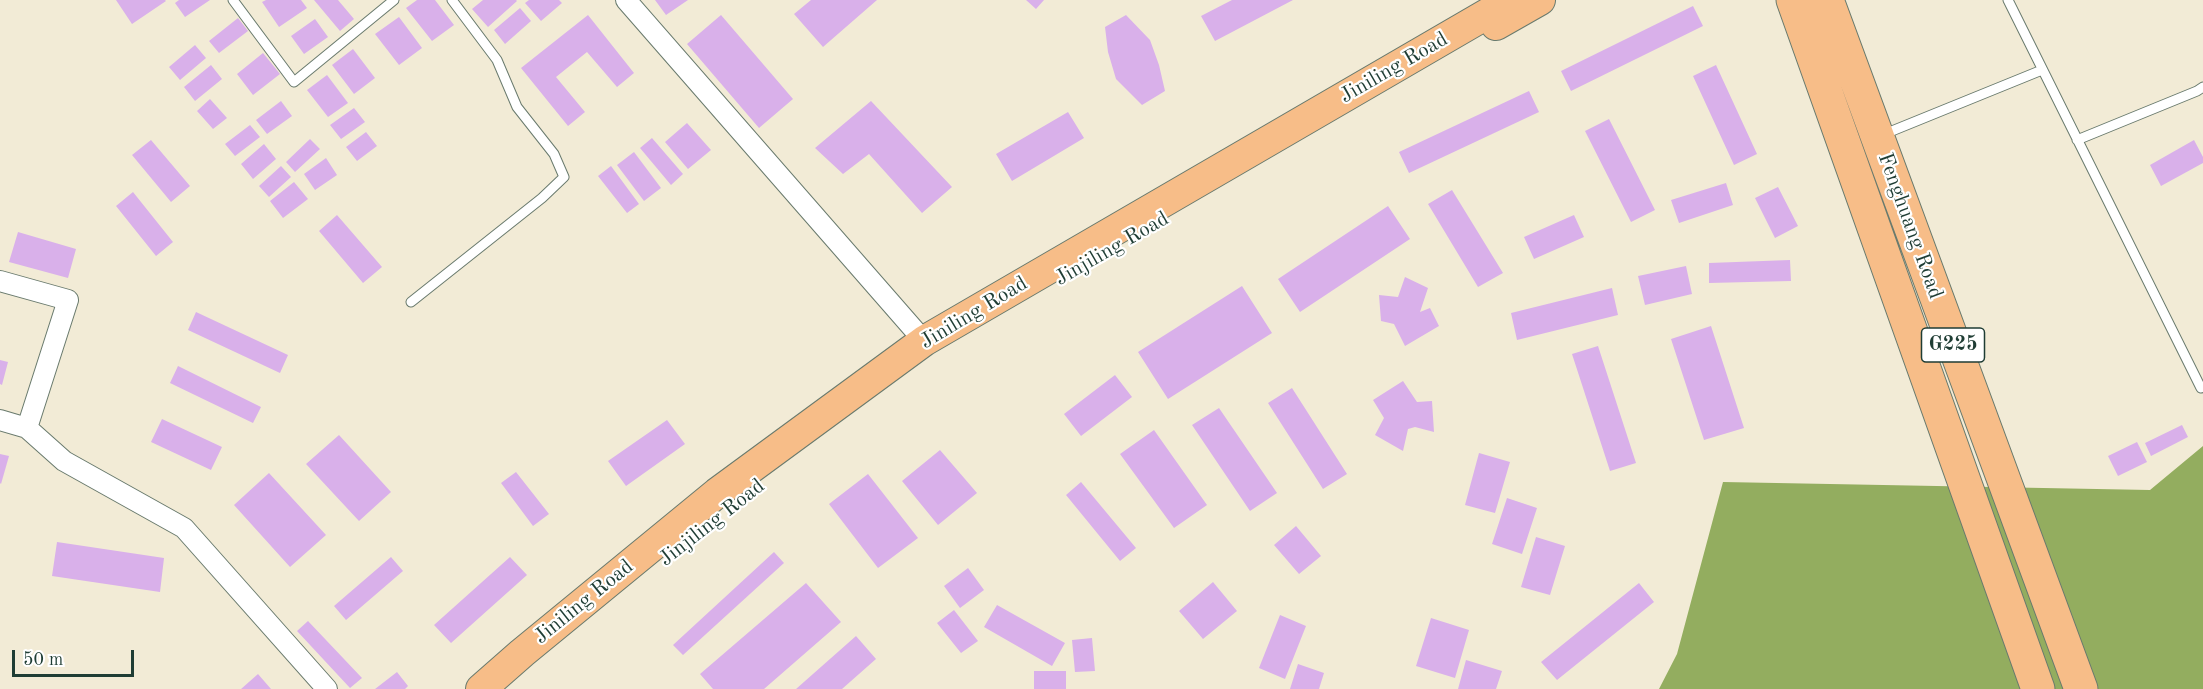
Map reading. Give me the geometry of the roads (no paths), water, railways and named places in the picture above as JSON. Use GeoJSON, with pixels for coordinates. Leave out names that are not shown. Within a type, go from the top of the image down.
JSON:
{"type":"FeatureCollection","features":[{"type":"Feature","properties":{"kind":"highway","name":"Fenghuang Road"},"geometry":{"type":"LineString","coordinates":[[1793,0],[2038,689]]}},
{"type":"Feature","properties":{"kind":"highway","name":"Fenghuang Road"},"geometry":{"type":"LineString","coordinates":[[1827,0],[2080,689]]}},
{"type":"Feature","properties":{"kind":"main road","name":"Jiniling Road"},"geometry":{"type":"LineString","coordinates":[[481,689],[717,493],[924,341],[1511,0]]}},
{"type":"Feature","properties":{"kind":"main road","name":"Jinjiling Road"},"geometry":{"type":"LineString","coordinates":[[511,689],[628,589],[881,392],[994,318],[1540,0]]}},
{"type":"Feature","properties":{"kind":"street"},"geometry":{"type":"LineString","coordinates":[[626,0],[924,341]]}},
{"type":"Feature","properties":{"kind":"street"},"geometry":{"type":"LineString","coordinates":[[0,281],[68,300],[27,428]]}},
{"type":"Feature","properties":{"kind":"street"},"geometry":{"type":"LineString","coordinates":[[0,420],[27,428],[64,460],[184,528],[327,689]]}},
{"type":"Feature","properties":{"kind":"lane"},"geometry":{"type":"LineString","coordinates":[[233,0],[294,82],[394,0]]}},
{"type":"Feature","properties":{"kind":"lane"},"geometry":{"type":"LineString","coordinates":[[411,302],[542,198],[564,177],[554,154],[517,107],[497,60],[452,0]]}},
{"type":"Feature","properties":{"kind":"lane"},"geometry":{"type":"LineString","coordinates":[[2011,1],[2042,70],[2201,388]]}},
{"type":"Feature","properties":{"kind":"lane"},"geometry":{"type":"LineString","coordinates":[[1877,137],[2042,70]]}},
{"type":"Feature","properties":{"kind":"lane"},"geometry":{"type":"LineString","coordinates":[[2077,140],[2203,87]]}}]}
